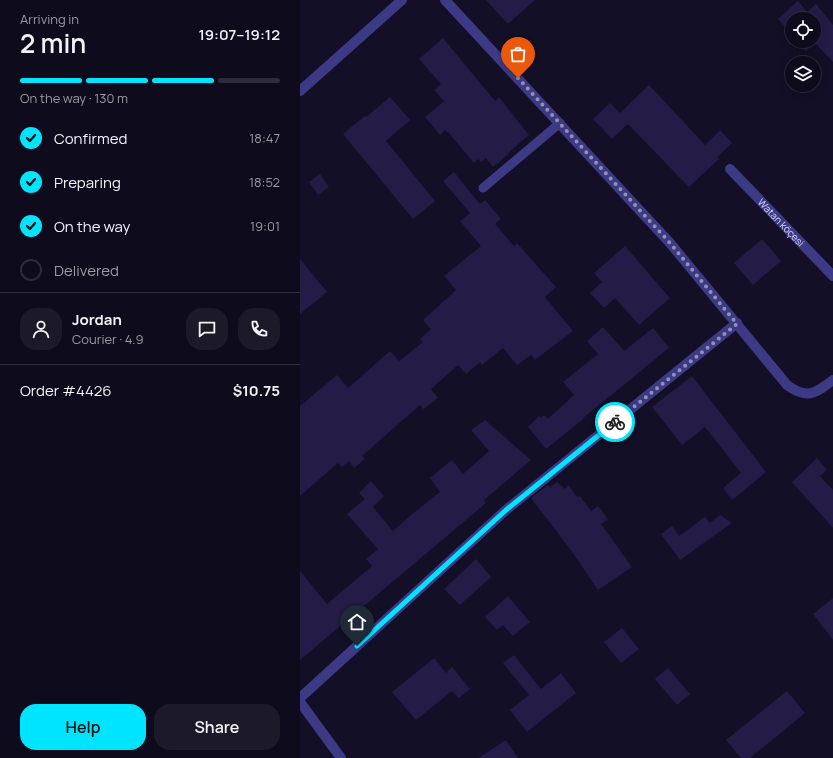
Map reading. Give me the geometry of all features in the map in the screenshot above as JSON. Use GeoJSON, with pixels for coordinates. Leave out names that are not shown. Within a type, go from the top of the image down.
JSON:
{"type":"FeatureCollection","features":[{"type":"Feature","properties":{"kind":"street"},"geometry":{"type":"LineString","coordinates":[[300,91],[402,0]]}},
{"type":"Feature","properties":{"kind":"street"},"geometry":{"type":"LineString","coordinates":[[444,0],[670,243],[779,377],[795,391],[805,394],[816,392],[833,380]]}},
{"type":"Feature","properties":{"kind":"street","name":"Watan köçesi"},"geometry":{"type":"LineString","coordinates":[[730,169],[833,276]]}},
{"type":"Feature","properties":{"kind":"street"},"geometry":{"type":"LineString","coordinates":[[300,698],[506,510],[737,324]]}},
{"type":"Feature","properties":{"kind":"street"},"geometry":{"type":"LineString","coordinates":[[300,702],[341,758]]}},
{"type":"Feature","properties":{"kind":"lane"},"geometry":{"type":"LineString","coordinates":[[483,188],[560,123]]}},
{"type":"Feature","properties":{"kind":"building"},"geometry":{"type":"Polygon","coordinates":[[[486,0],[535,0],[508,24],[486,0]]]}},
{"type":"Feature","properties":{"kind":"building"},"geometry":{"type":"Polygon","coordinates":[[[798,1],[807,12],[786,12],[798,1]]]}},
{"type":"Feature","properties":{"kind":"building"},"geometry":{"type":"Polygon","coordinates":[[[816,4],[833,25],[833,62],[820,48],[821,48],[821,12],[807,12],[816,4]]]}},
{"type":"Feature","properties":{"kind":"building"},"geometry":{"type":"Polygon","coordinates":[[[785,13],[785,27],[778,19],[785,13]]]}},
{"type":"Feature","properties":{"kind":"building"},"geometry":{"type":"Polygon","coordinates":[[[443,38],[495,101],[499,97],[529,135],[493,167],[486,158],[481,162],[478,159],[474,163],[448,132],[445,130],[440,135],[425,117],[444,101],[434,90],[441,84],[419,59],[443,38]]]}},
{"type":"Feature","properties":{"kind":"building"},"geometry":{"type":"Polygon","coordinates":[[[649,85],[705,145],[720,130],[732,143],[717,157],[719,159],[689,187],[628,124],[612,139],[593,119],[610,103],[620,113],[649,85]]]}},
{"type":"Feature","properties":{"kind":"building"},"geometry":{"type":"Polygon","coordinates":[[[390,97],[410,120],[386,141],[435,201],[413,219],[343,134],[390,97]]]}},
{"type":"Feature","properties":{"kind":"building"},"geometry":{"type":"Polygon","coordinates":[[[454,172],[480,204],[485,200],[501,219],[495,224],[514,246],[517,243],[556,287],[545,297],[573,331],[535,360],[531,355],[517,365],[503,348],[482,365],[480,362],[466,374],[458,365],[431,389],[438,398],[423,409],[420,405],[362,456],[365,459],[354,468],[349,461],[342,467],[338,463],[300,496],[300,406],[337,375],[348,388],[390,351],[399,361],[423,342],[420,339],[431,329],[423,320],[456,290],[444,276],[481,246],[460,221],[470,213],[443,181],[454,172]]]}},
{"type":"Feature","properties":{"kind":"building"},"geometry":{"type":"Polygon","coordinates":[[[320,174],[329,187],[318,195],[309,182],[320,174]]]}},
{"type":"Feature","properties":{"kind":"building"},"geometry":{"type":"Polygon","coordinates":[[[762,239],[781,261],[753,285],[734,263],[762,239]]]}},
{"type":"Feature","properties":{"kind":"building"},"geometry":{"type":"Polygon","coordinates":[[[625,246],[670,298],[639,325],[615,298],[604,308],[590,293],[602,282],[594,273],[625,246]]]}},
{"type":"Feature","properties":{"kind":"building"},"geometry":{"type":"Polygon","coordinates":[[[300,259],[327,292],[300,314],[300,259]]]}},
{"type":"Feature","properties":{"kind":"building"},"geometry":{"type":"Polygon","coordinates":[[[603,327],[624,351],[653,328],[669,348],[546,449],[528,427],[539,416],[541,418],[544,415],[548,419],[574,395],[563,382],[598,354],[587,341],[603,327]]]}},
{"type":"Feature","properties":{"kind":"building"},"geometry":{"type":"Polygon","coordinates":[[[692,376],[766,472],[732,500],[723,488],[741,473],[705,427],[682,445],[652,407],[692,376]]]}},
{"type":"Feature","properties":{"kind":"building"},"geometry":{"type":"Polygon","coordinates":[[[485,420],[531,460],[484,500],[486,503],[300,660],[300,571],[327,604],[372,566],[366,559],[378,549],[347,514],[365,499],[359,493],[371,481],[384,496],[373,507],[393,531],[440,492],[430,478],[452,460],[463,474],[489,451],[471,430],[485,420]]]}},
{"type":"Feature","properties":{"kind":"building"},"geometry":{"type":"Polygon","coordinates":[[[817,458],[827,470],[820,476],[833,490],[833,528],[792,482],[817,458]]]}},
{"type":"Feature","properties":{"kind":"building"},"geometry":{"type":"Polygon","coordinates":[[[557,482],[565,489],[568,485],[577,497],[580,496],[591,511],[598,506],[608,519],[601,524],[632,567],[598,590],[570,549],[531,498],[548,485],[550,487],[557,482]]]}},
{"type":"Feature","properties":{"kind":"building"},"geometry":{"type":"Polygon","coordinates":[[[720,515],[732,523],[680,560],[661,534],[672,526],[679,536],[705,517],[710,523],[720,515]]]}},
{"type":"Feature","properties":{"kind":"building"},"geometry":{"type":"Polygon","coordinates":[[[476,559],[491,577],[460,605],[444,589],[476,559]]]}},
{"type":"Feature","properties":{"kind":"building"},"geometry":{"type":"Polygon","coordinates":[[[508,596],[530,622],[513,636],[503,625],[497,630],[485,617],[508,596]]]}},
{"type":"Feature","properties":{"kind":"building"},"geometry":{"type":"Polygon","coordinates":[[[833,598],[833,640],[813,614],[833,598]]]}},
{"type":"Feature","properties":{"kind":"building"},"geometry":{"type":"Polygon","coordinates":[[[622,628],[639,649],[621,663],[604,642],[622,628]]]}},
{"type":"Feature","properties":{"kind":"building"},"geometry":{"type":"Polygon","coordinates":[[[514,655],[541,689],[561,673],[576,693],[527,732],[510,710],[529,695],[503,663],[514,655]]]}},
{"type":"Feature","properties":{"kind":"building"},"geometry":{"type":"Polygon","coordinates":[[[434,658],[446,673],[452,667],[470,689],[459,698],[452,691],[416,720],[392,692],[434,658]]]}},
{"type":"Feature","properties":{"kind":"building"},"geometry":{"type":"Polygon","coordinates":[[[668,668],[690,694],[677,705],[655,679],[668,668]]]}},
{"type":"Feature","properties":{"kind":"building"},"geometry":{"type":"Polygon","coordinates":[[[787,691],[805,713],[750,758],[741,758],[726,740],[787,691]]]}},
{"type":"Feature","properties":{"kind":"building"},"geometry":{"type":"Polygon","coordinates":[[[506,740],[518,758],[479,758],[506,740]]]}},
{"type":"Feature","properties":{"kind":"way so far"},"geometry":{"type":"LineString","coordinates":[[518,78],[670,243],[737,324],[615,422]]}},
{"type":"Feature","properties":{"kind":"route"},"geometry":{"type":"LineString","coordinates":[[357,646],[506,510],[615,422]]}}]}
